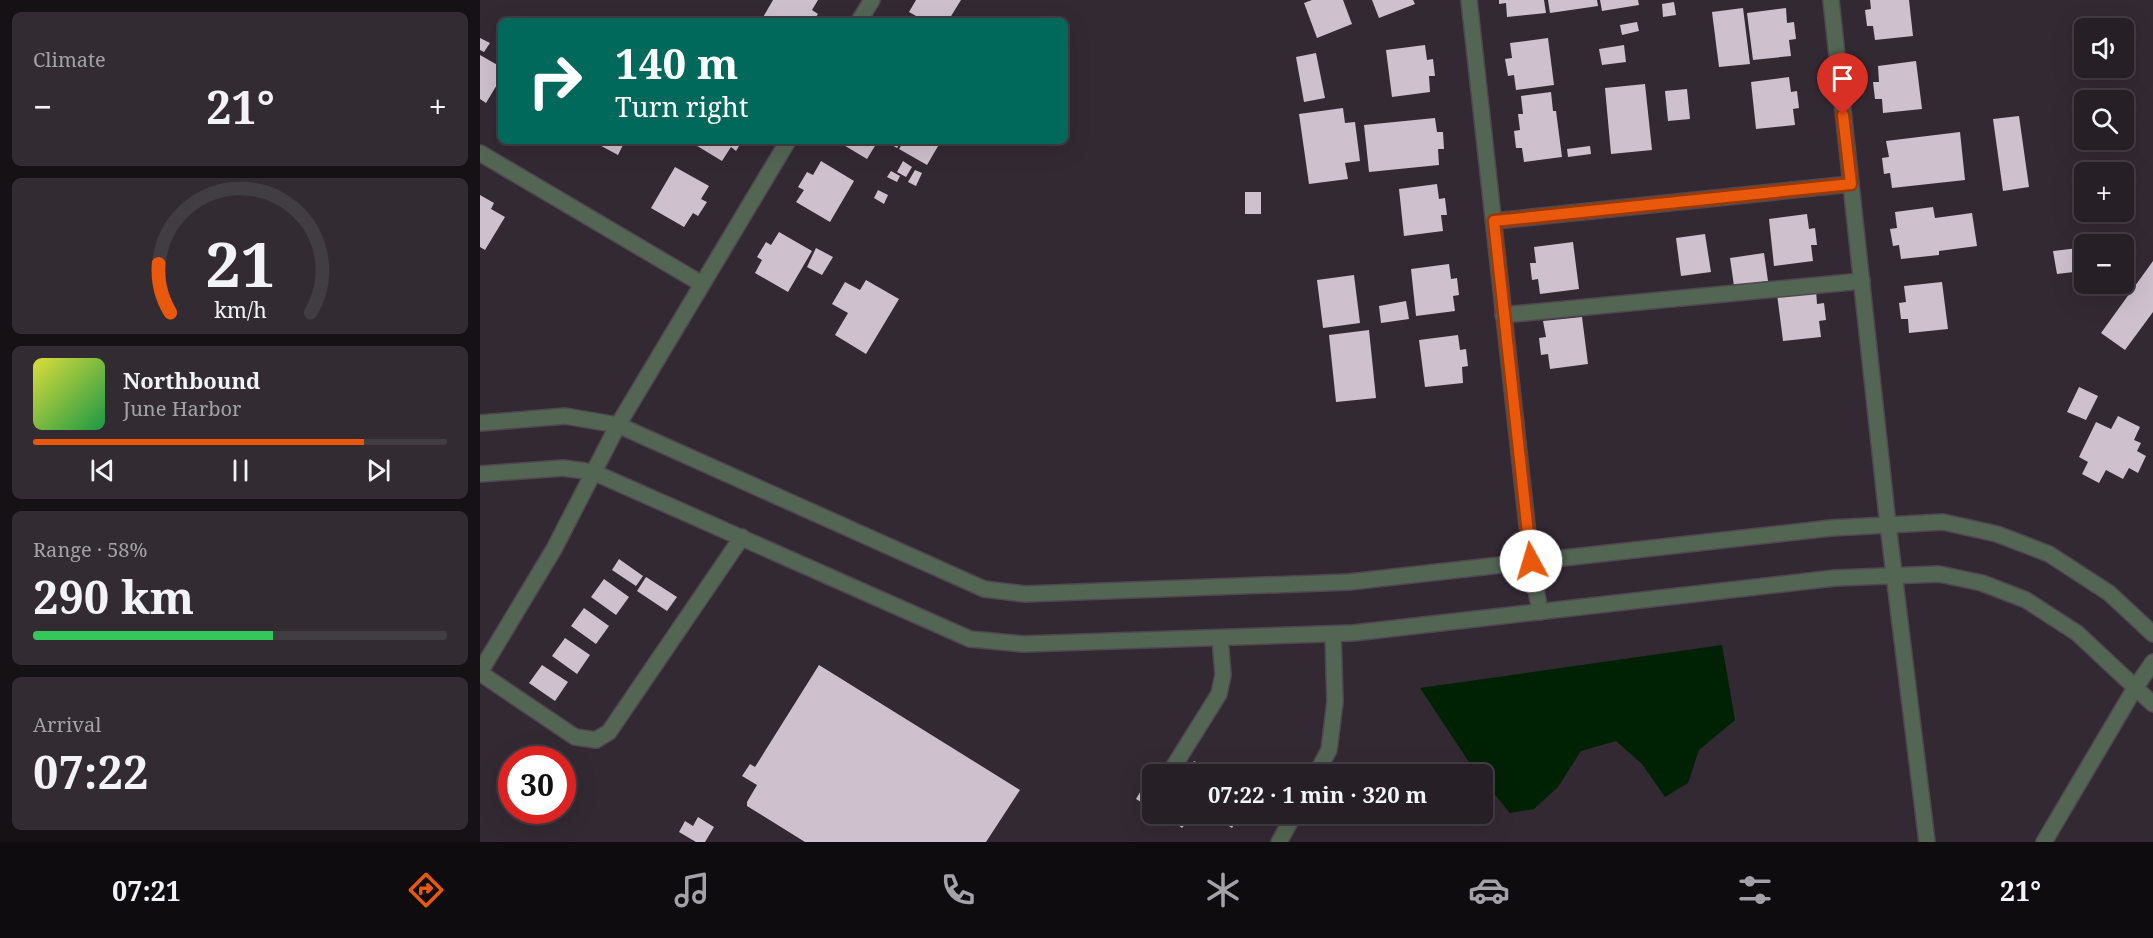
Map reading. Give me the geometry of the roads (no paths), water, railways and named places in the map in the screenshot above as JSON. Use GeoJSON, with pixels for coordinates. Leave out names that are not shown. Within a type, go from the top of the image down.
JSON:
{"type":"FeatureCollection","features":[{"type":"Feature","properties":{"kind":"street"},"geometry":{"type":"LineString","coordinates":[[861,18],[872,0]]}},
{"type":"Feature","properties":{"kind":"street"},"geometry":{"type":"LineString","coordinates":[[1469,0],[1531,561],[1540,612]]}},
{"type":"Feature","properties":{"kind":"street"},"geometry":{"type":"LineString","coordinates":[[1831,0],[1888,525],[1927,842]]}},
{"type":"Feature","properties":{"kind":"street"},"geometry":{"type":"LineString","coordinates":[[742,537],[609,732],[596,740],[575,737],[480,672],[554,549],[618,425],[786,144]]}},
{"type":"Feature","properties":{"kind":"street"},"geometry":{"type":"LineString","coordinates":[[480,153],[702,284]]}},
{"type":"Feature","properties":{"kind":"street"},"geometry":{"type":"LineString","coordinates":[[1494,221],[1851,184]]}},
{"type":"Feature","properties":{"kind":"street"},"geometry":{"type":"LineString","coordinates":[[1503,315],[1862,281]]}},
{"type":"Feature","properties":{"kind":"street"},"geometry":{"type":"LineString","coordinates":[[480,423],[565,416],[618,425],[984,589],[1025,594],[1349,582],[1831,528],[1943,522],[1997,534],[2049,554],[2109,593],[2153,634]]}},
{"type":"Feature","properties":{"kind":"street"},"geometry":{"type":"LineString","coordinates":[[480,474],[563,468],[593,472],[970,639],[1023,644],[1353,633],[1835,578],[1939,574],[1982,583],[2026,600],[2077,633],[2153,704]]}},
{"type":"Feature","properties":{"kind":"street"},"geometry":{"type":"LineString","coordinates":[[1321,764],[1329,750],[1335,702],[1333,634]]}},
{"type":"Feature","properties":{"kind":"street"},"geometry":{"type":"LineString","coordinates":[[1175,764],[1219,694],[1223,675],[1220,638]]}},
{"type":"Feature","properties":{"kind":"street"},"geometry":{"type":"LineString","coordinates":[[2044,842],[2135,688],[2153,662]]}},
{"type":"Feature","properties":{"kind":"street"},"geometry":{"type":"LineString","coordinates":[[1279,842],[1289,824]]}}]}
